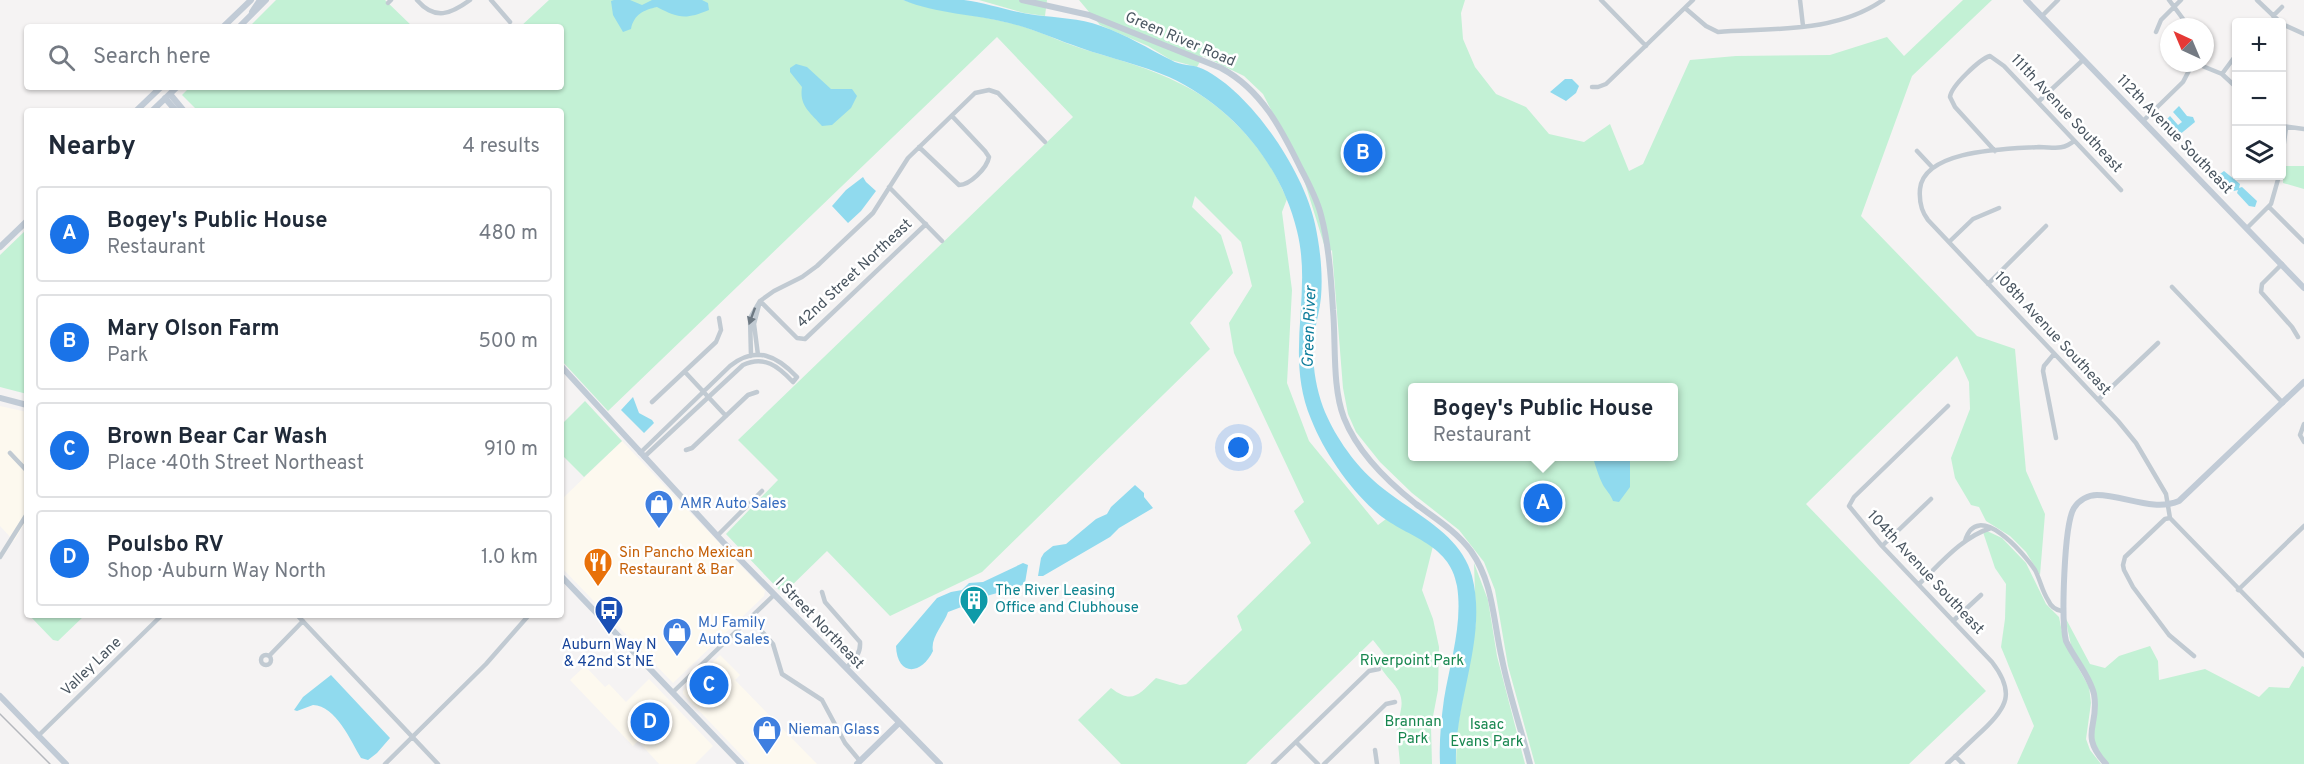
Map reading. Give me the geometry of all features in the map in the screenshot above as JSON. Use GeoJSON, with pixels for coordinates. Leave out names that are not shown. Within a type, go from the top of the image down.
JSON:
{"type":"FeatureCollection","features":[{"type":"Feature","properties":{"kind":"street"},"geometry":{"type":"LineString","coordinates":[[226,24],[252,0]]}},
{"type":"Feature","properties":{"kind":"street"},"geometry":{"type":"LineString","coordinates":[[250,15],[260,0]]}},
{"type":"Feature","properties":{"kind":"street"},"geometry":{"type":"LineString","coordinates":[[241,24],[266,0]]}},
{"type":"Feature","properties":{"kind":"street"},"geometry":{"type":"LineString","coordinates":[[417,0],[428,10],[440,13],[455,10],[470,0]]}},
{"type":"Feature","properties":{"kind":"street"},"geometry":{"type":"LineString","coordinates":[[490,0],[510,22]]}},
{"type":"Feature","properties":{"kind":"street","name":"Green River Road"},"geometry":{"type":"LineString","coordinates":[[1022,0],[1105,20],[1221,68],[1241,80],[1273,115],[1321,213],[1334,309],[1338,388],[1343,416],[1352,435],[1376,466],[1403,493],[1451,529],[1466,544],[1479,565],[1490,592],[1503,668],[1530,764]]}},
{"type":"Feature","properties":{"kind":"street"},"geometry":{"type":"LineString","coordinates":[[1601,0],[1646,46]]}},
{"type":"Feature","properties":{"kind":"street"},"geometry":{"type":"LineString","coordinates":[[1592,87],[1606,84],[1693,0]]}},
{"type":"Feature","properties":{"kind":"street"},"geometry":{"type":"LineString","coordinates":[[1800,0],[1803,26]]}},
{"type":"Feature","properties":{"kind":"street"},"geometry":{"type":"LineString","coordinates":[[1685,8],[1712,30],[1718,32],[1839,21],[1858,14],[1883,0]]}},
{"type":"Feature","properties":{"kind":"street","name":"112th Avenue Southeast"},"geometry":{"type":"LineString","coordinates":[[2026,0],[2304,288]]}},
{"type":"Feature","properties":{"kind":"street"},"geometry":{"type":"LineString","coordinates":[[2042,16],[2058,0]]}},
{"type":"Feature","properties":{"kind":"street"},"geometry":{"type":"LineString","coordinates":[[2169,0],[2183,18]]}},
{"type":"Feature","properties":{"kind":"street"},"geometry":{"type":"LineString","coordinates":[[2156,32],[2161,20],[2181,0]]}},
{"type":"Feature","properties":{"kind":"street"},"geometry":{"type":"LineString","coordinates":[[2257,0],[2275,18]]}},
{"type":"Feature","properties":{"kind":"street"},"geometry":{"type":"LineString","coordinates":[[2273,16],[2282,7]]}},
{"type":"Feature","properties":{"kind":"street"},"geometry":{"type":"LineString","coordinates":[[231,24],[233,17]]}},
{"type":"Feature","properties":{"kind":"street"},"geometry":{"type":"LineString","coordinates":[[2286,25],[2304,34]]}},
{"type":"Feature","properties":{"kind":"street","name":"111th Avenue Southeast"},"geometry":{"type":"LineString","coordinates":[[1995,151],[1955,107],[1950,97],[1953,88],[1982,60],[1993,56],[2121,190]]}},
{"type":"Feature","properties":{"kind":"street"},"geometry":{"type":"LineString","coordinates":[[2038,102],[2083,60]]}},
{"type":"Feature","properties":{"kind":"street"},"geometry":{"type":"LineString","coordinates":[[2222,74],[2232,60]]}},
{"type":"Feature","properties":{"kind":"street"},"geometry":{"type":"LineString","coordinates":[[2214,71],[2222,74],[2232,83]]}},
{"type":"Feature","properties":{"kind":"street"},"geometry":{"type":"LineString","coordinates":[[2144,120],[2183,82],[2189,72]]}},
{"type":"Feature","properties":{"kind":"street"},"geometry":{"type":"LineString","coordinates":[[140,108],[158,90]]}},
{"type":"Feature","properties":{"kind":"street"},"geometry":{"type":"LineString","coordinates":[[754,358],[754,321],[760,301],[817,266],[873,213],[902,165],[975,93],[983,90],[998,93],[1044,142]]}},
{"type":"Feature","properties":{"kind":"street"},"geometry":{"type":"LineString","coordinates":[[140,108],[154,98],[168,93]]}},
{"type":"Feature","properties":{"kind":"street"},"geometry":{"type":"LineString","coordinates":[[155,108],[168,93]]}},
{"type":"Feature","properties":{"kind":"street"},"geometry":{"type":"LineString","coordinates":[[168,93],[175,108]]}},
{"type":"Feature","properties":{"kind":"street"},"geometry":{"type":"LineString","coordinates":[[168,93],[181,108]]}},
{"type":"Feature","properties":{"kind":"street"},"geometry":{"type":"LineString","coordinates":[[920,147],[954,183],[964,185],[988,164],[985,151],[952,116]]}},
{"type":"Feature","properties":{"kind":"street"},"geometry":{"type":"LineString","coordinates":[[2286,127],[2304,129]]}},
{"type":"Feature","properties":{"kind":"street"},"geometry":{"type":"LineString","coordinates":[[1917,151],[1932,167],[1952,158],[1995,151],[2041,147],[2063,148],[2074,141]]}},
{"type":"Feature","properties":{"kind":"street","name":"108th Avenue Southeast"},"geometry":{"type":"LineString","coordinates":[[1932,167],[1921,182],[1920,200],[1923,213],[2136,443],[2166,494],[2170,518]]}},
{"type":"Feature","properties":{"kind":"street"},"geometry":{"type":"LineString","coordinates":[[2247,228],[2269,207],[2278,180]]}},
{"type":"Feature","properties":{"kind":"street"},"geometry":{"type":"LineString","coordinates":[[890,187],[942,241]]}},
{"type":"Feature","properties":{"kind":"street"},"geometry":{"type":"LineString","coordinates":[[2269,207],[2304,242]]}},
{"type":"Feature","properties":{"kind":"street"},"geometry":{"type":"LineString","coordinates":[[1949,242],[1973,219],[1982,213],[1999,208]]}},
{"type":"Feature","properties":{"kind":"street"},"geometry":{"type":"LineString","coordinates":[[0,247],[24,224]]}},
{"type":"Feature","properties":{"kind":"street","name":"42nd Street Northeast"},"geometry":{"type":"LineString","coordinates":[[760,301],[799,339],[809,337],[926,224]]}},
{"type":"Feature","properties":{"kind":"street"},"geometry":{"type":"LineString","coordinates":[[1988,284],[2046,226]]}},
{"type":"Feature","properties":{"kind":"street"},"geometry":{"type":"LineString","coordinates":[[2282,264],[2262,284],[2261,288],[2263,296],[2292,327],[2298,337]]}},
{"type":"Feature","properties":{"kind":"street"},"geometry":{"type":"LineString","coordinates":[[2172,287],[2283,403]]}},
{"type":"Feature","properties":{"kind":"street"},"geometry":{"type":"LineString","coordinates":[[652,402],[719,338],[721,326],[719,318]]}},
{"type":"Feature","properties":{"kind":"street"},"geometry":{"type":"LineString","coordinates":[[2098,400],[2158,343]]}},
{"type":"Feature","properties":{"kind":"street"},"geometry":{"type":"LineString","coordinates":[[2055,354],[2044,366],[2043,371],[2056,438]]}},
{"type":"Feature","properties":{"kind":"street"},"geometry":{"type":"LineString","coordinates":[[642,455],[734,363],[754,358],[775,358],[797,378],[793,381],[778,367],[754,358]]}},
{"type":"Feature","properties":{"kind":"street"},"geometry":{"type":"LineString","coordinates":[[642,455],[736,370],[754,358]]}},
{"type":"Feature","properties":{"kind":"street","name":"I Street Northeast"},"geometry":{"type":"LineString","coordinates":[[564,369],[717,536],[940,764]]}},
{"type":"Feature","properties":{"kind":"street"},"geometry":{"type":"LineString","coordinates":[[685,372],[726,416]]}},
{"type":"Feature","properties":{"kind":"street"},"geometry":{"type":"LineString","coordinates":[[2106,764],[2092,745],[2090,732],[2094,711],[2094,693],[2066,641],[2062,611],[2071,513],[2078,503],[2089,496],[2098,495],[2159,505],[2179,501],[2304,382]]}},
{"type":"Feature","properties":{"kind":"street"},"geometry":{"type":"LineString","coordinates":[[686,450],[692,448],[748,395],[757,392]]}},
{"type":"Feature","properties":{"kind":"street"},"geometry":{"type":"LineString","coordinates":[[0,398],[24,404]]}},
{"type":"Feature","properties":{"kind":"street","name":"104th Avenue Southeast"},"geometry":{"type":"LineString","coordinates":[[1947,764],[1997,717],[2006,699],[2004,679],[1983,653],[1849,508],[1854,497],[1948,406]]}},
{"type":"Feature","properties":{"kind":"street"},"geometry":{"type":"LineString","coordinates":[[2304,424],[2300,431],[2304,442]]}},
{"type":"Feature","properties":{"kind":"street"},"geometry":{"type":"LineString","coordinates":[[10,453],[24,468]]}},
{"type":"Feature","properties":{"kind":"street"},"geometry":{"type":"LineString","coordinates":[[717,536],[762,491]]}},
{"type":"Feature","properties":{"kind":"street"},"geometry":{"type":"LineString","coordinates":[[1882,546],[1931,499]]}},
{"type":"Feature","properties":{"kind":"street"},"geometry":{"type":"LineString","coordinates":[[2194,656],[2169,635],[2124,570],[2126,557],[2164,519],[2170,518],[2304,657]]}},
{"type":"Feature","properties":{"kind":"street"},"geometry":{"type":"LineString","coordinates":[[0,557],[24,519]]}},
{"type":"Feature","properties":{"kind":"street"},"geometry":{"type":"LineString","coordinates":[[2238,590],[2304,526]]}},
{"type":"Feature","properties":{"kind":"street"},"geometry":{"type":"LineString","coordinates":[[1918,584],[1978,529],[1991,528],[2002,534],[2025,556],[2035,571],[2048,601],[2057,611],[2062,611]]}},
{"type":"Feature","properties":{"kind":"street"},"geometry":{"type":"LineString","coordinates":[[564,581],[741,764]]}},
{"type":"Feature","properties":{"kind":"street"},"geometry":{"type":"LineString","coordinates":[[822,592],[825,602],[860,642],[860,652],[857,658],[846,668]]}},
{"type":"Feature","properties":{"kind":"street"},"geometry":{"type":"LineString","coordinates":[[673,692],[774,595]]}},
{"type":"Feature","properties":{"kind":"street"},"geometry":{"type":"LineString","coordinates":[[1953,621],[1981,595]]}},
{"type":"Feature","properties":{"kind":"street","name":"Valley Lane"},"geometry":{"type":"LineString","coordinates":[[39,736],[159,618]]}},
{"type":"Feature","properties":{"kind":"street"},"geometry":{"type":"LineString","coordinates":[[300,618],[438,764]]}},
{"type":"Feature","properties":{"kind":"street"},"geometry":{"type":"LineString","coordinates":[[385,764],[486,664],[526,618]]}},
{"type":"Feature","properties":{"kind":"street"},"geometry":{"type":"LineString","coordinates":[[750,618],[772,642],[782,674],[822,700],[858,762],[899,723]]}},
{"type":"Feature","properties":{"kind":"street"},"geometry":{"type":"LineString","coordinates":[[269,656],[303,621]]}},
{"type":"Feature","properties":{"kind":"street"},"geometry":{"type":"LineString","coordinates":[[1274,764],[1370,671],[1379,669]]}},
{"type":"Feature","properties":{"kind":"street"},"geometry":{"type":"LineString","coordinates":[[0,696],[66,764]]}},
{"type":"Feature","properties":{"kind":"street"},"geometry":{"type":"LineString","coordinates":[[1324,764],[1386,704],[1395,702]]}},
{"type":"Feature","properties":{"kind":"street"},"geometry":{"type":"LineString","coordinates":[[1296,742],[1318,764]]}},
{"type":"Feature","properties":{"kind":"street"},"geometry":{"type":"LineString","coordinates":[[1375,750],[1377,764]]}},
{"type":"Feature","properties":{"kind":"street"},"geometry":{"type":"LineString","coordinates":[[1955,756],[1963,764]]}},
{"type":"Feature","properties":{"kind":"shaded area"},"geometry":{"type":"Polygon","coordinates":[[[0,406],[24,411],[24,524],[14,541],[0,526],[0,406]]]}},
{"type":"Feature","properties":{"kind":"shaded area"},"geometry":{"type":"Polygon","coordinates":[[[622,441],[765,591],[764,596],[673,683],[564,570],[564,497],[622,441]]]}},
{"type":"Feature","properties":{"kind":"shaded area"},"geometry":{"type":"Polygon","coordinates":[[[720,655],[740,675],[735,680],[817,764],[750,764],[683,694],[683,691],[720,655]]]}},
{"type":"Feature","properties":{"kind":"shaded area"},"geometry":{"type":"Polygon","coordinates":[[[585,666],[605,687],[609,684],[626,702],[649,679],[713,746],[695,764],[659,764],[638,741],[633,746],[570,680],[585,666]]]}},
{"type":"Feature","properties":{"kind":"green space"},"geometry":{"type":"Polygon","coordinates":[[[276,0],[385,0],[410,24],[252,24],[276,0]]]}},
{"type":"Feature","properties":{"kind":"green space"},"geometry":{"type":"Polygon","coordinates":[[[549,0],[903,0],[1028,28],[1074,46],[1133,64],[1169,78],[1194,91],[1218,108],[1260,151],[1274,172],[1287,199],[1282,212],[1292,290],[1287,383],[1309,441],[1378,525],[1386,519],[1433,546],[1422,590],[1433,619],[1439,647],[1438,690],[1431,727],[1432,764],[1400,764],[1396,722],[1400,713],[1401,696],[1380,666],[1384,654],[1373,640],[1246,764],[1121,764],[1078,720],[1111,688],[1130,697],[1140,693],[1156,678],[1180,685],[1186,684],[1242,630],[1237,616],[1311,543],[1294,511],[1304,502],[1234,353],[1229,323],[1252,286],[1241,242],[1195,196],[1192,207],[1221,235],[1233,273],[1190,323],[1210,349],[982,572],[890,616],[827,551],[783,594],[726,534],[778,480],[738,440],[1073,117],[997,37],[608,411],[564,363],[564,108],[195,108],[182,95],[187,90],[564,90],[564,24],[523,24],[549,0]]]}},
{"type":"Feature","properties":{"kind":"green space"},"geometry":{"type":"Polygon","coordinates":[[[979,0],[1047,0],[1045,16],[1024,13],[979,0]]]}},
{"type":"Feature","properties":{"kind":"green space"},"geometry":{"type":"Polygon","coordinates":[[[1079,0],[1465,0],[1461,13],[1463,39],[1475,67],[1496,94],[1526,107],[1549,134],[1584,142],[1610,124],[1629,171],[1643,164],[1690,60],[1736,56],[1830,55],[1887,37],[1904,56],[1963,0],[1992,0],[1912,76],[1861,216],[1977,336],[2015,349],[2026,471],[2045,514],[2040,575],[2026,552],[2010,536],[1986,521],[1979,507],[1971,505],[1955,478],[1951,458],[1970,409],[1969,382],[1957,356],[1806,504],[1986,691],[1909,764],[1535,764],[1508,666],[1495,590],[1484,562],[1459,530],[1412,493],[1380,462],[1356,432],[1348,414],[1343,388],[1332,250],[1327,254],[1300,167],[1263,94],[1244,76],[1203,56],[1197,67],[1171,60],[1148,46],[1100,25],[1079,0]]]}},
{"type":"Feature","properties":{"kind":"green space"},"geometry":{"type":"Polygon","coordinates":[[[2286,166],[2304,166],[2304,189],[2283,183],[2283,180],[2286,180],[2286,166]]]}},
{"type":"Feature","properties":{"kind":"green space"},"geometry":{"type":"Polygon","coordinates":[[[24,232],[24,393],[0,387],[0,255],[24,232]]]}},
{"type":"Feature","properties":{"kind":"green space"},"geometry":{"type":"Polygon","coordinates":[[[585,401],[622,441],[584,477],[564,457],[564,422],[585,401]]]}},
{"type":"Feature","properties":{"kind":"green space"},"geometry":{"type":"Polygon","coordinates":[[[1987,531],[2002,538],[2026,563],[2046,604],[2059,617],[2064,642],[2089,687],[2091,703],[2086,739],[2090,750],[2101,764],[2017,764],[2034,726],[2001,647],[2006,584],[1995,568],[1983,532],[1987,531]]]}},
{"type":"Feature","properties":{"kind":"green space","name":"Isaac Evans Park"},"geometry":{"type":"Polygon","coordinates":[[[1474,563],[1488,600],[1497,656],[1525,764],[1456,764],[1457,731],[1476,622],[1474,563]]]}},
{"type":"Feature","properties":{"kind":"green space"},"geometry":{"type":"Polygon","coordinates":[[[2065,617],[2090,664],[2105,668],[2119,656],[2150,646],[2158,661],[2159,680],[2205,669],[2259,697],[2269,687],[2289,688],[2302,666],[2304,667],[2304,764],[2109,764],[2096,750],[2093,739],[2097,704],[2071,645],[2065,617]]]}},
{"type":"Feature","properties":{"kind":"green space"},"geometry":{"type":"Polygon","coordinates":[[[32,618],[82,618],[58,641],[53,640],[32,618]]]}},
{"type":"Feature","properties":{"kind":"water"},"geometry":{"type":"Polygon","coordinates":[[[630,0],[642,5],[652,0],[702,0],[708,3],[709,10],[682,16],[671,14],[657,7],[652,8],[640,14],[634,20],[631,29],[623,32],[613,15],[611,1],[630,0]]]}},
{"type":"Feature","properties":{"kind":"water","name":"Green River"},"geometry":{"type":"Polygon","coordinates":[[[903,0],[964,0],[1026,14],[1093,23],[1175,62],[1203,69],[1221,80],[1240,96],[1273,136],[1300,181],[1317,233],[1322,288],[1313,359],[1317,388],[1327,417],[1344,446],[1365,472],[1386,491],[1444,533],[1466,560],[1472,576],[1476,599],[1476,623],[1460,717],[1456,764],[1440,764],[1440,732],[1458,614],[1457,586],[1453,571],[1436,550],[1387,521],[1356,492],[1338,469],[1316,431],[1303,395],[1300,371],[1302,278],[1297,231],[1279,183],[1266,160],[1233,121],[1192,89],[1169,77],[1018,25],[942,11],[903,0]]]}},
{"type":"Feature","properties":{"kind":"water"},"geometry":{"type":"Polygon","coordinates":[[[796,64],[807,67],[831,89],[852,89],[857,96],[851,108],[832,125],[822,126],[806,108],[802,99],[802,87],[790,72],[790,68],[796,64]]]}},
{"type":"Feature","properties":{"kind":"water"},"geometry":{"type":"Polygon","coordinates":[[[1565,79],[1572,79],[1579,86],[1576,93],[1566,101],[1550,92],[1565,79]]]}},
{"type":"Feature","properties":{"kind":"water"},"geometry":{"type":"Polygon","coordinates":[[[2179,106],[2187,116],[2193,117],[2195,122],[2178,136],[2165,121],[2170,116],[2178,125],[2182,122],[2173,112],[2179,106]]]}},
{"type":"Feature","properties":{"kind":"water"},"geometry":{"type":"Polygon","coordinates":[[[2224,171],[2232,180],[2240,184],[2239,188],[2242,187],[2257,201],[2255,207],[2249,206],[2237,193],[2238,190],[2234,191],[2220,177],[2224,171]]]}},
{"type":"Feature","properties":{"kind":"water"},"geometry":{"type":"Polygon","coordinates":[[[863,177],[876,191],[861,211],[848,223],[832,206],[846,190],[863,177]]]}},
{"type":"Feature","properties":{"kind":"water"},"geometry":{"type":"Polygon","coordinates":[[[633,397],[639,413],[654,423],[644,433],[621,410],[633,397]]]}},
{"type":"Feature","properties":{"kind":"water"},"geometry":{"type":"Polygon","coordinates":[[[1594,461],[1630,461],[1630,487],[1619,502],[1613,501],[1594,461]]]}},
{"type":"Feature","properties":{"kind":"water"},"geometry":{"type":"Polygon","coordinates":[[[1135,485],[1144,493],[1144,497],[1153,508],[1119,528],[1110,537],[1043,576],[1038,576],[1044,553],[1053,546],[1066,544],[1096,519],[1107,514],[1111,507],[1135,485]]]}},
{"type":"Feature","properties":{"kind":"water"},"geometry":{"type":"Polygon","coordinates":[[[1023,563],[1028,565],[1025,583],[1019,587],[972,600],[948,612],[935,636],[933,651],[928,659],[922,665],[910,669],[901,663],[897,656],[896,646],[937,598],[962,590],[969,583],[983,582],[1023,563]]]}},
{"type":"Feature","properties":{"kind":"water"},"geometry":{"type":"Polygon","coordinates":[[[331,675],[390,738],[368,760],[361,758],[342,726],[329,711],[313,705],[294,710],[303,697],[331,675]]]}},
{"type":"Feature","properties":{"kind":"railway"},"geometry":{"type":"LineString","coordinates":[[0,714],[50,764]]}},
{"type":"Feature","properties":{"kind":"place","name":"Mary Olson Farm"},"geometry":{"type":"Point","coordinates":[1363,153]}},
{"type":"Feature","properties":{"kind":"place","name":"Bogey's Public House"},"geometry":{"type":"Point","coordinates":[1543,503]}},
{"type":"Feature","properties":{"kind":"place","name":"AMR Auto Sales"},"geometry":{"type":"Point","coordinates":[659,530]}},
{"type":"Feature","properties":{"kind":"place","name":"Sin Pancho Mexican Restaurant & Bar"},"geometry":{"type":"Point","coordinates":[598,588]}},
{"type":"Feature","properties":{"kind":"place","name":"The River Leasing Office and Clubhouse"},"geometry":{"type":"Point","coordinates":[974,626]}},
{"type":"Feature","properties":{"kind":"place","name":"Auburn Way N & 42nd St NE"},"geometry":{"type":"Point","coordinates":[609,636]}},
{"type":"Feature","properties":{"kind":"place","name":"MJ Family Auto Sales"},"geometry":{"type":"Point","coordinates":[677,658]}},
{"type":"Feature","properties":{"kind":"place","name":"Brown Bear Car Wash"},"geometry":{"type":"Point","coordinates":[709,685]}},
{"type":"Feature","properties":{"kind":"place","name":"Poulsbo RV"},"geometry":{"type":"Point","coordinates":[650,722]}},
{"type":"Feature","properties":{"kind":"place","name":"Nieman Glass"},"geometry":{"type":"Point","coordinates":[767,756]}},
{"type":"Feature","properties":{"kind":"park label","name":"Riverpoint Park"},"geometry":{"type":"Point","coordinates":[1412,661]}},
{"type":"Feature","properties":{"kind":"park label","name":"Brannan Park"},"geometry":{"type":"Point","coordinates":[1413,730]}}]}
